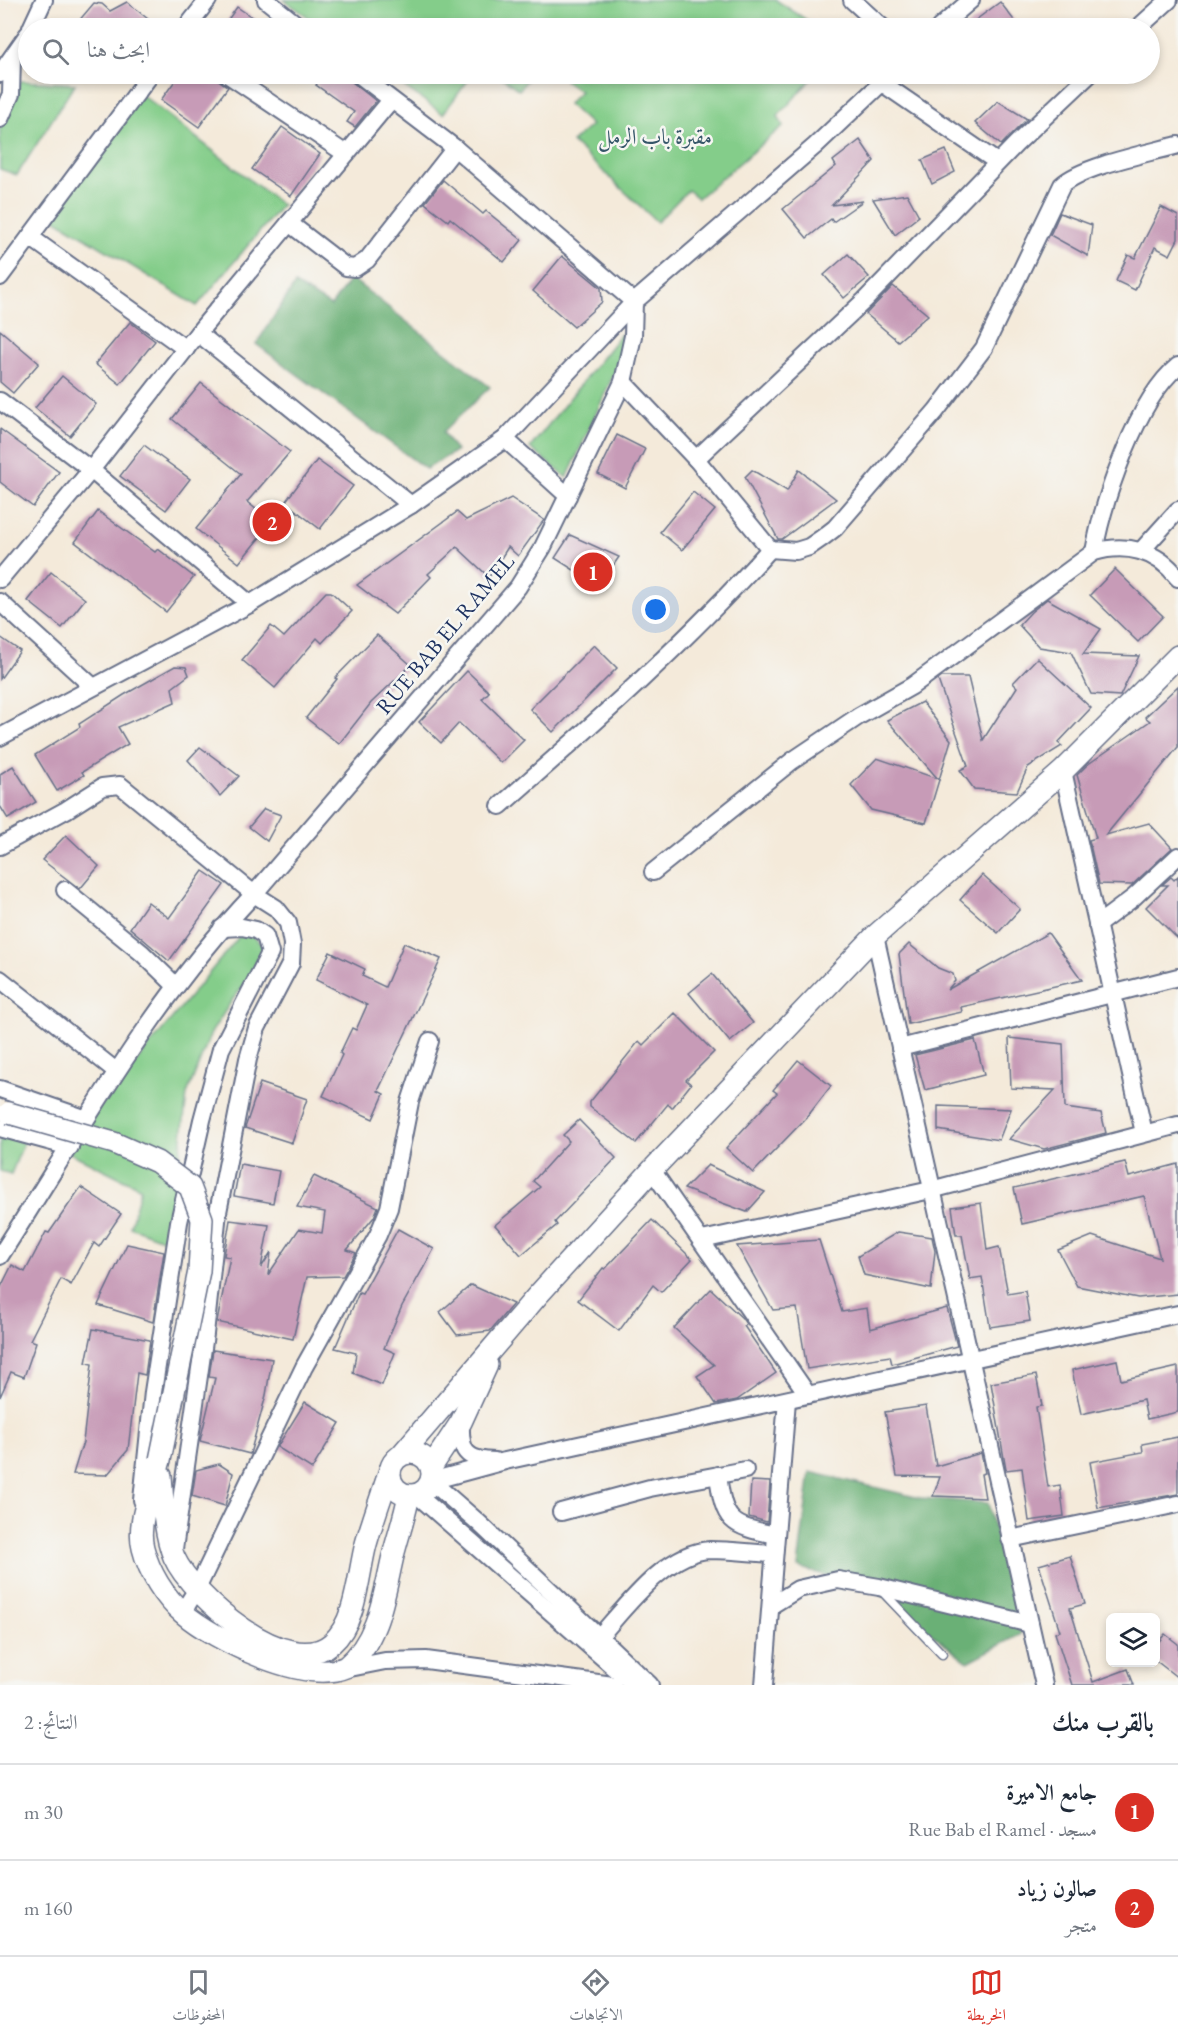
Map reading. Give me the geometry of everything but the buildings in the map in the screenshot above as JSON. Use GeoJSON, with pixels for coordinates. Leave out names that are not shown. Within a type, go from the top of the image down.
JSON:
{"type":"FeatureCollection","features":[{"type":"Feature","properties":{"kind":"street"},"geometry":{"type":"LineString","coordinates":[[36,18],[44,0]]}},
{"type":"Feature","properties":{"kind":"street"},"geometry":{"type":"LineString","coordinates":[[194,18],[208,0]]}},
{"type":"Feature","properties":{"kind":"street"},"geometry":{"type":"LineString","coordinates":[[266,0],[289,18]]}},
{"type":"Feature","properties":{"kind":"street"},"geometry":{"type":"LineString","coordinates":[[852,0],[872,18]]}},
{"type":"Feature","properties":{"kind":"street"},"geometry":{"type":"LineString","coordinates":[[950,18],[971,0]]}},
{"type":"Feature","properties":{"kind":"street"},"geometry":{"type":"LineString","coordinates":[[1149,18],[1169,0]]}},
{"type":"Feature","properties":{"kind":"street"},"geometry":{"type":"LineString","coordinates":[[0,74],[18,50]]}},
{"type":"Feature","properties":{"kind":"street"},"geometry":{"type":"LineString","coordinates":[[0,119],[11,94],[12,59]]}},
{"type":"Feature","properties":{"kind":"street"},"geometry":{"type":"LineString","coordinates":[[0,277],[144,84]]}},
{"type":"Feature","properties":{"kind":"street"},"geometry":{"type":"LineString","coordinates":[[242,84],[346,154]]}},
{"type":"Feature","properties":{"kind":"street"},"geometry":{"type":"LineString","coordinates":[[371,84],[455,148],[634,302]]}},
{"type":"Feature","properties":{"kind":"street"},"geometry":{"type":"LineString","coordinates":[[0,737],[92,686],[250,604],[411,506],[505,439],[634,302],[815,146],[880,84]]}},
{"type":"Feature","properties":{"kind":"street"},"geometry":{"type":"LineString","coordinates":[[894,84],[997,162]]}},
{"type":"Feature","properties":{"kind":"street"},"geometry":{"type":"LineString","coordinates":[[696,459],[865,300],[997,162],[1079,84]]}},
{"type":"Feature","properties":{"kind":"street"},"geometry":{"type":"LineString","coordinates":[[0,579],[91,470],[198,333],[391,100]]}},
{"type":"Feature","properties":{"kind":"street"},"geometry":{"type":"LineString","coordinates":[[623,382],[696,459],[770,549],[796,551],[809,547],[835,528],[936,411],[984,348],[1062,185],[1070,178],[1089,171],[1178,145]]}},
{"type":"Feature","properties":{"kind":"street"},"geometry":{"type":"LineString","coordinates":[[289,223],[346,267],[355,268],[367,260],[455,148]]}},
{"type":"Feature","properties":{"kind":"street"},"geometry":{"type":"LineString","coordinates":[[30,237],[186,349]]}},
{"type":"Feature","properties":{"kind":"street","name":"RUE BAB EL RAMEL"},"geometry":{"type":"LineString","coordinates":[[0,1256],[70,1147],[84,1118],[176,986],[222,928],[254,894],[518,587],[543,547],[623,382],[633,336],[634,302]]}},
{"type":"Feature","properties":{"kind":"street"},"geometry":{"type":"LineString","coordinates":[[198,333],[411,506]]}},
{"type":"Feature","properties":{"kind":"street"},"geometry":{"type":"LineString","coordinates":[[1094,552],[1103,508],[1119,464],[1146,408],[1178,366]]}},
{"type":"Feature","properties":{"kind":"street"},"geometry":{"type":"LineString","coordinates":[[0,401],[91,470],[250,604]]}},
{"type":"Feature","properties":{"kind":"street"},"geometry":{"type":"LineString","coordinates":[[505,439],[568,496]]}},
{"type":"Feature","properties":{"kind":"street"},"geometry":{"type":"LineString","coordinates":[[1141,551],[1178,510]]}},
{"type":"Feature","properties":{"kind":"street"},"geometry":{"type":"LineString","coordinates":[[653,872],[792,761],[859,716],[912,686],[1094,552],[1112,547],[1141,551],[1163,564],[1178,578]]}},
{"type":"Feature","properties":{"kind":"street"},"geometry":{"type":"LineString","coordinates":[[501,806],[575,741],[716,610],[770,549]]}},
{"type":"Feature","properties":{"kind":"street"},"geometry":{"type":"LineString","coordinates":[[0,602],[92,686]]}},
{"type":"Feature","properties":{"kind":"street"},"geometry":{"type":"LineString","coordinates":[[160,1460],[164,1510],[174,1556],[187,1580],[248,1634],[288,1650],[305,1652],[332,1643],[345,1625],[368,1538],[396,1462],[499,1340],[652,1170],[874,936],[1063,771],[1178,656]]}},
{"type":"Feature","properties":{"kind":"street"},"geometry":{"type":"LineString","coordinates":[[1063,771],[1144,1133]]}},
{"type":"Feature","properties":{"kind":"street"},"geometry":{"type":"LineString","coordinates":[[0,846],[66,810],[102,787],[120,785],[254,894],[276,908],[288,923],[292,944],[291,963],[257,1028],[248,1059],[218,1212],[205,1334],[174,1556]]}},
{"type":"Feature","properties":{"kind":"street"},"geometry":{"type":"LineString","coordinates":[[1097,925],[1133,898],[1178,856]]}},
{"type":"Feature","properties":{"kind":"street"},"geometry":{"type":"LineString","coordinates":[[65,890],[142,953],[176,986]]}},
{"type":"Feature","properties":{"kind":"street"},"geometry":{"type":"LineString","coordinates":[[222,928],[256,930],[265,936],[270,953],[221,1049],[179,1222],[145,1460],[141,1531],[149,1566],[166,1594],[182,1613],[234,1650],[288,1674],[319,1677],[385,1661],[426,1660],[613,1685]]}},
{"type":"Feature","properties":{"kind":"street"},"geometry":{"type":"LineString","coordinates":[[874,936],[1044,1685]]}},
{"type":"Feature","properties":{"kind":"street"},"geometry":{"type":"LineString","coordinates":[[900,1048],[1178,977]]}},
{"type":"Feature","properties":{"kind":"street"},"geometry":{"type":"LineString","coordinates":[[0,979],[116,1071]]}},
{"type":"Feature","properties":{"kind":"street"},"geometry":{"type":"LineString","coordinates":[[182,1613],[197,1589],[304,1367],[378,1236],[389,1208],[410,1102],[430,1041]]}},
{"type":"Feature","properties":{"kind":"street"},"geometry":{"type":"LineString","coordinates":[[0,1089],[84,1118]]}},
{"type":"Feature","properties":{"kind":"street"},"geometry":{"type":"LineString","coordinates":[[3,1117],[114,1143],[157,1162],[190,1187],[202,1219],[199,1270],[160,1460],[141,1531]]}},
{"type":"Feature","properties":{"kind":"street"},"geometry":{"type":"LineString","coordinates":[[3,1117],[70,1147]]}},
{"type":"Feature","properties":{"kind":"street"},"geometry":{"type":"LineString","coordinates":[[702,1240],[931,1190],[1178,1125]]}},
{"type":"Feature","properties":{"kind":"street"},"geometry":{"type":"LineString","coordinates":[[652,1170],[808,1395]]}},
{"type":"Feature","properties":{"kind":"street"},"geometry":{"type":"LineString","coordinates":[[396,1462],[393,1484],[397,1489],[505,1461],[1178,1314]]}},
{"type":"Feature","properties":{"kind":"street"},"geometry":{"type":"LineString","coordinates":[[345,1669],[369,1638],[379,1616],[422,1484],[461,1422],[499,1340]]}},
{"type":"Feature","properties":{"kind":"street"},"geometry":{"type":"LineString","coordinates":[[764,1685],[787,1400]]}},
{"type":"Feature","properties":{"kind":"street"},"geometry":{"type":"LineString","coordinates":[[461,1422],[460,1440],[465,1451],[479,1460],[505,1461]]}},
{"type":"Feature","properties":{"kind":"street"},"geometry":{"type":"LineString","coordinates":[[396,1462],[416,1453],[423,1455],[422,1484],[643,1684]]}},
{"type":"Feature","properties":{"kind":"street"},"geometry":{"type":"LineString","coordinates":[[455,1504],[454,1493],[458,1485],[505,1461]]}},
{"type":"Feature","properties":{"kind":"street"},"geometry":{"type":"LineString","coordinates":[[561,1512],[650,1488],[745,1470]]}},
{"type":"Feature","properties":{"kind":"street"},"geometry":{"type":"LineString","coordinates":[[718,1475],[721,1501],[728,1517],[748,1530],[776,1535]]}},
{"type":"Feature","properties":{"kind":"street"},"geometry":{"type":"LineString","coordinates":[[422,1484],[455,1504],[479,1523],[599,1637],[643,1684]]}},
{"type":"Feature","properties":{"kind":"street"},"geometry":{"type":"LineString","coordinates":[[1010,1539],[1178,1504]]}},
{"type":"Feature","properties":{"kind":"street"},"geometry":{"type":"LineString","coordinates":[[599,1637],[637,1595],[678,1559],[708,1550],[774,1554]]}},
{"type":"Feature","properties":{"kind":"street"},"geometry":{"type":"LineString","coordinates":[[772,1605],[798,1589],[819,1582],[838,1580],[879,1587],[1030,1624]]}},
{"type":"Feature","properties":{"kind":"lane"},"geometry":{"type":"LineString","coordinates":[[879,1587],[942,1654]]}},
{"type":"Feature","properties":{"kind":"green space"},"geometry":{"type":"Polygon","coordinates":[[[284,0],[776,0],[804,18],[310,18],[284,0]]]}},
{"type":"Feature","properties":{"kind":"green space"},"geometry":{"type":"Polygon","coordinates":[[[19,84],[75,84],[17,175],[0,169],[0,129],[19,84]]]}},
{"type":"Feature","properties":{"kind":"green space"},"geometry":{"type":"Polygon","coordinates":[[[401,84],[466,84],[443,114],[401,84]]]}},
{"type":"Feature","properties":{"kind":"green space"},"geometry":{"type":"Polygon","coordinates":[[[511,84],[524,84],[519,90],[511,84]]]}},
{"type":"Feature","properties":{"kind":"green space","name":"مقبرة باب الرمل"},"geometry":{"type":"Polygon","coordinates":[[[570,84],[807,84],[778,116],[783,126],[698,198],[688,190],[657,222],[572,142],[591,125],[568,104],[580,91],[570,84]]]}},
{"type":"Feature","properties":{"kind":"green space"},"geometry":{"type":"Polygon","coordinates":[[[137,91],[282,205],[197,306],[45,213],[137,91]]]}},
{"type":"Feature","properties":{"kind":"green space"},"geometry":{"type":"Polygon","coordinates":[[[351,278],[490,387],[443,432],[456,451],[426,469],[256,344],[295,284],[331,306],[351,278]]]}},
{"type":"Feature","properties":{"kind":"green space"},"geometry":{"type":"Polygon","coordinates":[[[621,334],[630,338],[567,478],[530,448],[621,334]]]}},
{"type":"Feature","properties":{"kind":"green space"},"geometry":{"type":"Polygon","coordinates":[[[241,934],[253,936],[262,945],[262,964],[233,999],[211,1033],[187,1094],[170,1242],[130,1227],[141,1188],[64,1150],[241,934]]]}},
{"type":"Feature","properties":{"kind":"green space"},"geometry":{"type":"Polygon","coordinates":[[[0,1136],[24,1142],[11,1174],[0,1171],[0,1136]]]}},
{"type":"Feature","properties":{"kind":"green space"},"geometry":{"type":"Polygon","coordinates":[[[810,1472],[920,1498],[988,1503],[1021,1634],[968,1662],[879,1592],[798,1567],[810,1472]]]}},
{"type":"Feature","properties":{"kind":"place","name":"صالون زياد"},"geometry":{"type":"Point","coordinates":[272,522]}},
{"type":"Feature","properties":{"kind":"place","name":"جامع الاميرة"},"geometry":{"type":"Point","coordinates":[593,572]}}]}
